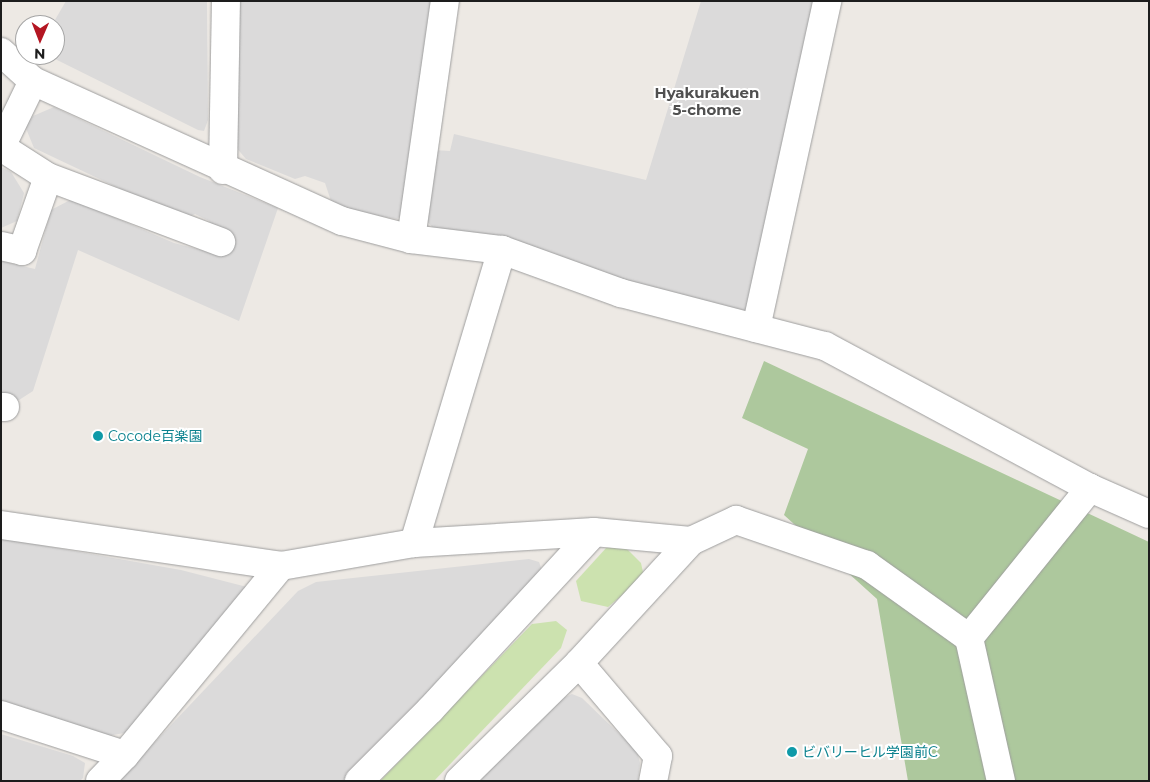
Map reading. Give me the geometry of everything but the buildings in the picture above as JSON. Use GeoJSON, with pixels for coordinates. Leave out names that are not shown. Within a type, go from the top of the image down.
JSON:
{"type":"FeatureCollection","features":[{"type":"Feature","properties":{"kind":"street"},"geometry":{"type":"LineString","coordinates":[[223,170],[226,1]]}},
{"type":"Feature","properties":{"kind":"street"},"geometry":{"type":"LineString","coordinates":[[411,239],[445,1]]}},
{"type":"Feature","properties":{"kind":"street"},"geometry":{"type":"LineString","coordinates":[[756,328],[827,1]]}},
{"type":"Feature","properties":{"kind":"street"},"geometry":{"type":"LineString","coordinates":[[1,52],[33,81],[223,170],[342,221],[411,239],[502,250],[621,293],[825,346],[1090,488],[1149,514]]}},
{"type":"Feature","properties":{"kind":"street"},"geometry":{"type":"LineString","coordinates":[[33,81],[1,147],[48,177],[221,242]]}},
{"type":"Feature","properties":{"kind":"street"},"geometry":{"type":"LineString","coordinates":[[1,246],[22,251],[48,177]]}},
{"type":"Feature","properties":{"kind":"street"},"geometry":{"type":"LineString","coordinates":[[414,543],[502,250]]}},
{"type":"Feature","properties":{"kind":"street"},"geometry":{"type":"LineString","coordinates":[[969,638],[1090,488]]}},
{"type":"Feature","properties":{"kind":"street"},"geometry":{"type":"LineString","coordinates":[[459,781],[579,662],[691,541],[736,520],[857,562],[969,638],[1001,781]]}},
{"type":"Feature","properties":{"kind":"street"},"geometry":{"type":"LineString","coordinates":[[1,526],[281,566],[414,543],[594,532],[691,541]]}},
{"type":"Feature","properties":{"kind":"street"},"geometry":{"type":"LineString","coordinates":[[359,781],[430,710],[594,532]]}},
{"type":"Feature","properties":{"kind":"street"},"geometry":{"type":"LineString","coordinates":[[100,781],[125,755],[281,566]]}},
{"type":"Feature","properties":{"kind":"street"},"geometry":{"type":"LineString","coordinates":[[579,662],[658,756],[654,781]]}},
{"type":"Feature","properties":{"kind":"street"},"geometry":{"type":"LineString","coordinates":[[1,715],[125,755]]}},
{"type":"Feature","properties":{"kind":"shaded area"},"geometry":{"type":"Polygon","coordinates":[[[66,1],[207,1],[208,120],[204,131],[198,130],[65,64],[65,15],[58,15],[66,1]]]}},
{"type":"Feature","properties":{"kind":"shaded area"},"geometry":{"type":"Polygon","coordinates":[[[233,1],[435,1],[403,214],[397,219],[351,211],[332,204],[325,183],[305,176],[295,179],[246,159],[235,146],[233,1]]]}},
{"type":"Feature","properties":{"kind":"shaded area"},"geometry":{"type":"Polygon","coordinates":[[[701,1],[813,1],[753,321],[433,228],[424,218],[434,150],[450,151],[454,134],[646,180],[701,1]]]}},
{"type":"Feature","properties":{"kind":"shaded area"},"geometry":{"type":"Polygon","coordinates":[[[54,107],[200,177],[278,208],[239,321],[78,250],[33,391],[19,400],[1,394],[1,261],[35,269],[51,210],[72,199],[174,243],[201,250],[205,249],[213,227],[209,221],[195,214],[184,219],[34,148],[25,126],[33,116],[54,107]]]}},
{"type":"Feature","properties":{"kind":"shaded area"},"geometry":{"type":"Polygon","coordinates":[[[1,167],[11,172],[24,193],[17,221],[1,228],[1,167]]]}},
{"type":"Feature","properties":{"kind":"shaded area"},"geometry":{"type":"Polygon","coordinates":[[[1,538],[181,570],[247,587],[130,732],[107,736],[1,704],[1,538]]]}},
{"type":"Feature","properties":{"kind":"shaded area"},"geometry":{"type":"Polygon","coordinates":[[[529,559],[539,562],[543,573],[346,781],[118,781],[298,591],[316,582],[529,559]]]}},
{"type":"Feature","properties":{"kind":"shaded area"},"geometry":{"type":"Polygon","coordinates":[[[572,694],[582,698],[637,751],[640,763],[638,781],[479,781],[533,725],[561,699],[572,694]]]}},
{"type":"Feature","properties":{"kind":"shaded area"},"geometry":{"type":"Polygon","coordinates":[[[1,734],[73,756],[85,763],[83,778],[80,781],[1,781],[1,734]]]}},
{"type":"Feature","properties":{"kind":"green space"},"geometry":{"type":"Polygon","coordinates":[[[764,361],[1149,542],[1149,781],[908,781],[877,599],[784,515],[808,449],[742,418],[764,361]]]}},
{"type":"Feature","properties":{"kind":"green space"},"geometry":{"type":"Polygon","coordinates":[[[607,547],[626,548],[641,563],[644,577],[608,607],[581,601],[576,581],[607,547]]]}},
{"type":"Feature","properties":{"kind":"green space"},"geometry":{"type":"Polygon","coordinates":[[[556,621],[567,630],[561,648],[434,781],[380,781],[532,624],[556,621]]]}},
{"type":"Feature","properties":{"kind":"place","name":"Cocode百楽園"},"geometry":{"type":"Point","coordinates":[98,436]}},
{"type":"Feature","properties":{"kind":"place","name":"ビバリーヒル学園前C"},"geometry":{"type":"Point","coordinates":[792,752]}},
{"type":"Feature","properties":{"kind":"district","name":"Hyakurakuen 5-chome"},"geometry":{"type":"Point","coordinates":[707,100]}}]}
